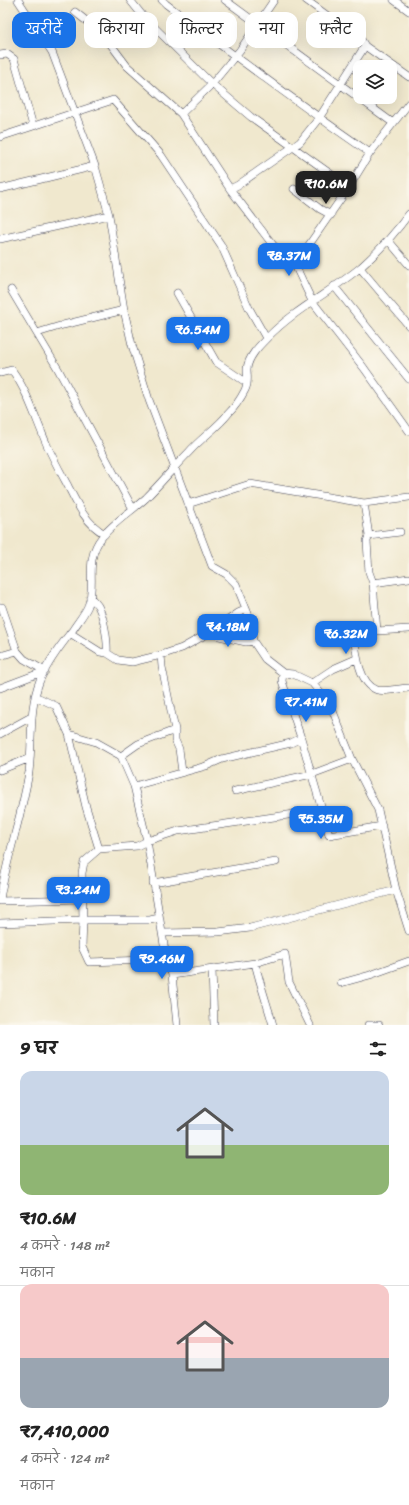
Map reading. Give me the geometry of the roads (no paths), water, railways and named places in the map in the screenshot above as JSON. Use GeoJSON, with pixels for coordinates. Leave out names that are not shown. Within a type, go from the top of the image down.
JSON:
{"type":"FeatureCollection","features":[{"type":"Feature","properties":{"kind":"street"},"geometry":{"type":"LineString","coordinates":[[18,0],[52,52],[95,166],[109,215],[124,310],[132,345],[149,400],[212,566],[226,574],[236,584],[245,610],[249,616],[253,641],[265,659],[283,673],[293,674],[312,683],[330,704],[352,759],[378,810],[396,890],[409,931]]}},
{"type":"Feature","properties":{"kind":"street"},"geometry":{"type":"LineString","coordinates":[[130,0],[142,15],[212,84],[251,117],[349,187]]}},
{"type":"Feature","properties":{"kind":"street"},"geometry":{"type":"LineString","coordinates":[[162,0],[319,118],[370,153]]}},
{"type":"Feature","properties":{"kind":"street"},"geometry":{"type":"LineString","coordinates":[[225,0],[245,14]]}},
{"type":"Feature","properties":{"kind":"street"},"geometry":{"type":"LineString","coordinates":[[265,12],[274,0]]}},
{"type":"Feature","properties":{"kind":"street"},"geometry":{"type":"LineString","coordinates":[[306,0],[322,12]]}},
{"type":"Feature","properties":{"kind":"street"},"geometry":{"type":"LineString","coordinates":[[398,1],[409,11]]}},
{"type":"Feature","properties":{"kind":"street"},"geometry":{"type":"LineString","coordinates":[[76,14],[103,34],[127,66],[181,114],[230,189],[273,245],[295,265],[312,301],[364,368],[409,431]]}},
{"type":"Feature","properties":{"kind":"street"},"geometry":{"type":"LineString","coordinates":[[181,114],[212,84],[245,42]]}},
{"type":"Feature","properties":{"kind":"street"},"geometry":{"type":"LineString","coordinates":[[366,47],[409,77]]}},
{"type":"Feature","properties":{"kind":"street"},"geometry":{"type":"LineString","coordinates":[[291,48],[394,123]]}},
{"type":"Feature","properties":{"kind":"street"},"geometry":{"type":"LineString","coordinates":[[230,189],[300,142],[319,118],[364,48]]}},
{"type":"Feature","properties":{"kind":"street"},"geometry":{"type":"LineString","coordinates":[[0,55],[7,54],[14,58],[33,126]]}},
{"type":"Feature","properties":{"kind":"street"},"geometry":{"type":"LineString","coordinates":[[0,136],[113,100],[161,155],[221,245],[250,308],[266,338]]}},
{"type":"Feature","properties":{"kind":"street"},"geometry":{"type":"LineString","coordinates":[[295,265],[331,215],[370,153],[409,103]]}},
{"type":"Feature","properties":{"kind":"street"},"geometry":{"type":"LineString","coordinates":[[0,189],[95,166]]}},
{"type":"Feature","properties":{"kind":"street"},"geometry":{"type":"LineString","coordinates":[[294,189],[320,209],[331,215]]}},
{"type":"Feature","properties":{"kind":"street"},"geometry":{"type":"LineString","coordinates":[[82,899],[0,900],[5,872],[18,824],[30,758],[31,717],[35,696],[53,656],[83,616],[88,605],[90,597],[91,565],[93,554],[97,545],[105,534],[146,498],[188,452],[227,416],[245,390],[251,357],[266,338],[312,301],[360,268],[388,240],[409,214]]}},
{"type":"Feature","properties":{"kind":"street"},"geometry":{"type":"LineString","coordinates":[[0,239],[109,215]]}},
{"type":"Feature","properties":{"kind":"street"},"geometry":{"type":"LineString","coordinates":[[388,240],[409,265]]}},
{"type":"Feature","properties":{"kind":"street"},"geometry":{"type":"LineString","coordinates":[[360,268],[409,326]]}},
{"type":"Feature","properties":{"kind":"street"},"geometry":{"type":"LineString","coordinates":[[334,286],[409,379]]}},
{"type":"Feature","properties":{"kind":"street"},"geometry":{"type":"LineString","coordinates":[[11,290],[58,369],[132,509]]}},
{"type":"Feature","properties":{"kind":"street"},"geometry":{"type":"LineString","coordinates":[[177,293],[216,362],[247,384]]}},
{"type":"Feature","properties":{"kind":"street"},"geometry":{"type":"LineString","coordinates":[[37,333],[124,310]]}},
{"type":"Feature","properties":{"kind":"street"},"geometry":{"type":"LineString","coordinates":[[0,373],[12,370],[17,377],[48,446],[79,508],[96,529],[105,534]]}},
{"type":"Feature","properties":{"kind":"street"},"geometry":{"type":"LineString","coordinates":[[188,504],[250,484],[364,503],[409,497]]}},
{"type":"Feature","properties":{"kind":"street"},"geometry":{"type":"LineString","coordinates":[[364,503],[369,536],[367,542],[369,572],[373,583],[377,631]]}},
{"type":"Feature","properties":{"kind":"street"},"geometry":{"type":"LineString","coordinates":[[369,536],[400,532]]}},
{"type":"Feature","properties":{"kind":"street"},"geometry":{"type":"LineString","coordinates":[[373,583],[409,578]]}},
{"type":"Feature","properties":{"kind":"street"},"geometry":{"type":"LineString","coordinates":[[90,597],[98,605],[101,612],[108,646],[107,653]]}},
{"type":"Feature","properties":{"kind":"street"},"geometry":{"type":"LineString","coordinates":[[0,607],[2,607],[18,651],[24,659],[45,671]]}},
{"type":"Feature","properties":{"kind":"street"},"geometry":{"type":"LineString","coordinates":[[70,633],[100,652],[107,653],[118,660],[132,662],[182,648],[245,610]]}},
{"type":"Feature","properties":{"kind":"street"},"geometry":{"type":"LineString","coordinates":[[409,629],[354,634],[356,659],[367,683],[378,691],[409,688]]}},
{"type":"Feature","properties":{"kind":"street"},"geometry":{"type":"LineString","coordinates":[[214,630],[219,636],[246,642],[253,641]]}},
{"type":"Feature","properties":{"kind":"street"},"geometry":{"type":"LineString","coordinates":[[0,656],[18,651]]}},
{"type":"Feature","properties":{"kind":"street"},"geometry":{"type":"LineString","coordinates":[[161,655],[182,772]]}},
{"type":"Feature","properties":{"kind":"street"},"geometry":{"type":"LineString","coordinates":[[312,683],[333,669],[356,659]]}},
{"type":"Feature","properties":{"kind":"street"},"geometry":{"type":"LineString","coordinates":[[0,688],[45,671]]}},
{"type":"Feature","properties":{"kind":"street"},"geometry":{"type":"LineString","coordinates":[[283,673],[282,681],[312,774],[329,835],[382,826]]}},
{"type":"Feature","properties":{"kind":"street"},"geometry":{"type":"LineString","coordinates":[[35,696],[56,706],[69,734],[86,807],[99,849]]}},
{"type":"Feature","properties":{"kind":"street"},"geometry":{"type":"LineString","coordinates":[[0,734],[31,717]]}},
{"type":"Feature","properties":{"kind":"street"},"geometry":{"type":"LineString","coordinates":[[121,756],[138,744],[175,730]]}},
{"type":"Feature","properties":{"kind":"street"},"geometry":{"type":"LineString","coordinates":[[69,734],[96,742],[121,756],[134,786],[147,841],[166,957],[172,975],[177,1025]]}},
{"type":"Feature","properties":{"kind":"street"},"geometry":{"type":"LineString","coordinates":[[134,786],[206,766],[222,759],[291,743],[301,738]]}},
{"type":"Feature","properties":{"kind":"street"},"geometry":{"type":"LineString","coordinates":[[0,770],[30,758]]}},
{"type":"Feature","properties":{"kind":"street"},"geometry":{"type":"LineString","coordinates":[[235,791],[312,774],[352,759]]}},
{"type":"Feature","properties":{"kind":"street"},"geometry":{"type":"LineString","coordinates":[[166,957],[146,960],[89,962],[82,947],[82,873],[84,862],[99,849],[137,846],[147,841],[178,831],[322,810]]}},
{"type":"Feature","properties":{"kind":"street"},"geometry":{"type":"LineString","coordinates":[[154,883],[276,862]]}},
{"type":"Feature","properties":{"kind":"street"},"geometry":{"type":"LineString","coordinates":[[162,933],[218,932],[250,928],[396,890]]}},
{"type":"Feature","properties":{"kind":"street"},"geometry":{"type":"LineString","coordinates":[[0,923],[83,920],[150,920],[159,918]]}},
{"type":"Feature","properties":{"kind":"street"},"geometry":{"type":"LineString","coordinates":[[172,975],[255,963],[285,954],[289,982],[310,1025]]}},
{"type":"Feature","properties":{"kind":"street"},"geometry":{"type":"LineString","coordinates":[[341,983],[370,975],[409,961]]}},
{"type":"Feature","properties":{"kind":"street"},"geometry":{"type":"LineString","coordinates":[[255,963],[273,1025]]}},
{"type":"Feature","properties":{"kind":"street"},"geometry":{"type":"LineString","coordinates":[[212,970],[214,1025]]}},
{"type":"Feature","properties":{"kind":"street"},"geometry":{"type":"LineString","coordinates":[[368,1025],[379,1025]]}}]}
